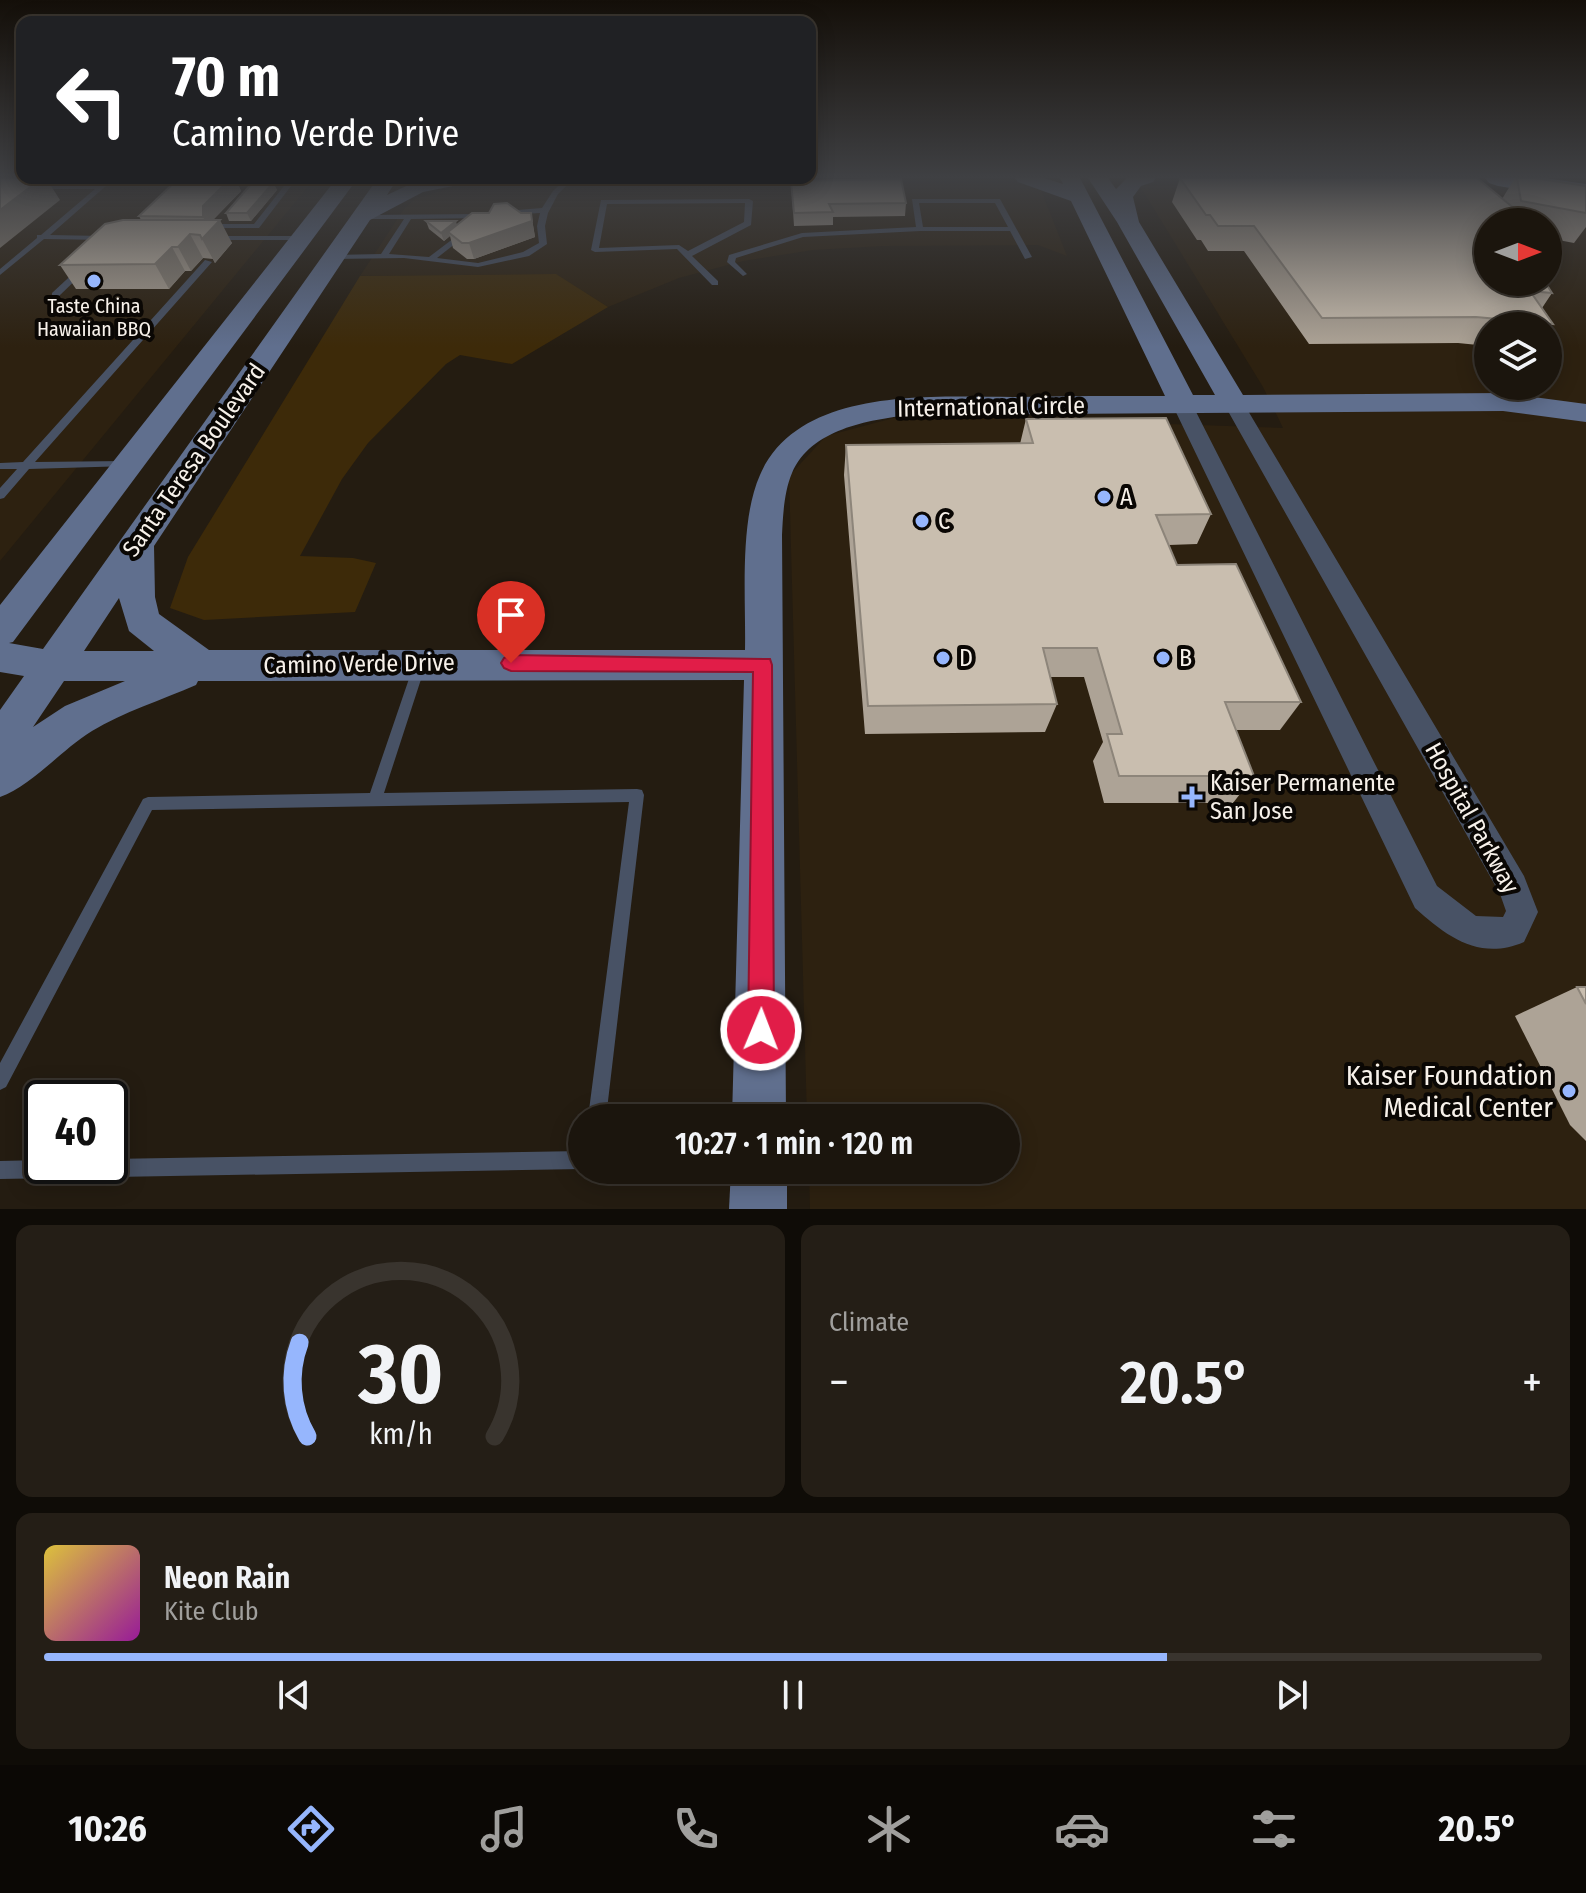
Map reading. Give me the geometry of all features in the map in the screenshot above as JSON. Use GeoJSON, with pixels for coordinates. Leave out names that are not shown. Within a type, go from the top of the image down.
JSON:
{"type":"FeatureCollection","features":[{"type":"Feature","properties":{"kind":"street","name":"Santa Teresa Boulevard"},"geometry":{"type":"LineString","coordinates":[[0,632],[305,234]]}},
{"type":"Feature","properties":{"kind":"street","name":"Santa Teresa Boulevard"},"geometry":{"type":"LineString","coordinates":[[0,743],[350,234]]}},
{"type":"Feature","properties":{"kind":"street","name":"Hospital Parkway"},"geometry":{"type":"LineString","coordinates":[[1098,234],[1426,897],[1457,926],[1494,937],[1513,931],[1522,912],[1513,887],[1135,234]]}},
{"type":"Feature","properties":{"kind":"street","name":"International Circle"},"geometry":{"type":"LineString","coordinates":[[759,1104],[763,665],[768,501],[777,470],[804,439],[841,419],[878,409],[910,406],[1503,402],[1586,413]]}},
{"type":"Feature","properties":{"kind":"street"},"geometry":{"type":"LineString","coordinates":[[137,543],[137,597],[142,621],[202,666]]}},
{"type":"Feature","properties":{"kind":"street"},"geometry":{"type":"LineString","coordinates":[[0,596],[54,560]]}},
{"type":"Feature","properties":{"kind":"street","name":"Camino Verde Drive"},"geometry":{"type":"LineString","coordinates":[[0,657],[52,666],[763,665]]}},
{"type":"Feature","properties":{"kind":"street","name":"Camino Verde Drive"},"geometry":{"type":"LineString","coordinates":[[0,678],[52,666]]}},
{"type":"Feature","properties":{"kind":"street"},"geometry":{"type":"LineString","coordinates":[[0,778],[34,749],[79,718],[202,666]]}},
{"type":"Feature","properties":{"kind":"street"},"geometry":{"type":"LineString","coordinates":[[758,1209],[759,1184]]}},
{"type":"Feature","properties":{"kind":"lane"},"geometry":{"type":"LineString","coordinates":[[0,273],[43,234]]}},
{"type":"Feature","properties":{"kind":"lane"},"geometry":{"type":"LineString","coordinates":[[208,234],[205,238],[302,238]]}},
{"type":"Feature","properties":{"kind":"lane"},"geometry":{"type":"LineString","coordinates":[[383,257],[398,234]]}},
{"type":"Feature","properties":{"kind":"lane"},"geometry":{"type":"LineString","coordinates":[[431,259],[461,234]]}},
{"type":"Feature","properties":{"kind":"lane"},"geometry":{"type":"LineString","coordinates":[[333,257],[431,259],[478,265],[526,254],[543,244],[542,234]]}},
{"type":"Feature","properties":{"kind":"lane"},"geometry":{"type":"LineString","coordinates":[[598,234],[595,250],[679,247],[715,283]]}},
{"type":"Feature","properties":{"kind":"lane"},"geometry":{"type":"LineString","coordinates":[[687,255],[726,234]]}},
{"type":"Feature","properties":{"kind":"lane"},"geometry":{"type":"LineString","coordinates":[[743,274],[731,262],[732,257],[811,234]]}},
{"type":"Feature","properties":{"kind":"lane"},"geometry":{"type":"LineString","coordinates":[[1016,234],[1028,257]]}},
{"type":"Feature","properties":{"kind":"lane"},"geometry":{"type":"LineString","coordinates":[[40,237],[117,238],[107,247]]}},
{"type":"Feature","properties":{"kind":"lane"},"geometry":{"type":"LineString","coordinates":[[218,251],[229,238]]}},
{"type":"Feature","properties":{"kind":"lane"},"geometry":{"type":"LineString","coordinates":[[0,495],[208,262]]}},
{"type":"Feature","properties":{"kind":"lane"},"geometry":{"type":"LineString","coordinates":[[55,295],[88,265]]}},
{"type":"Feature","properties":{"kind":"lane"},"geometry":{"type":"LineString","coordinates":[[0,466],[128,464]]}},
{"type":"Feature","properties":{"kind":"lane"},"geometry":{"type":"LineString","coordinates":[[375,799],[420,664]]}},
{"type":"Feature","properties":{"kind":"lane"},"geometry":{"type":"LineString","coordinates":[[0,1081],[148,804],[637,795],[599,1104]]}},
{"type":"Feature","properties":{"kind":"lane"},"geometry":{"type":"LineString","coordinates":[[0,1170],[568,1160]]}},
{"type":"Feature","properties":{"kind":"shaded area"},"geometry":{"type":"Polygon","coordinates":[[[0,234],[269,234],[0,561],[0,234]]]}},
{"type":"Feature","properties":{"kind":"shaded area"},"geometry":{"type":"Polygon","coordinates":[[[387,234],[1058,234],[1067,256],[1038,245],[883,246],[813,250],[743,261],[679,278],[608,307],[555,274],[360,276],[387,234]]]}},
{"type":"Feature","properties":{"kind":"shaded area","name":"Kaiser Permanente San Jose"},"geometry":{"type":"Polygon","coordinates":[[[1170,234],[1474,234],[1474,296],[1562,296],[1562,234],[1586,234],[1586,1209],[810,1209],[809,1184],[1020,1184],[1020,1104],[807,1104],[789,476],[826,436],[905,415],[1283,428],[1263,387],[1170,234]]]}},
{"type":"Feature","properties":{"kind":"shaded area"},"geometry":{"type":"Polygon","coordinates":[[[556,274],[608,307],[512,364],[460,355],[446,364],[368,443],[342,479],[300,556],[353,558],[376,563],[355,612],[204,620],[170,608],[188,557],[360,276],[556,274]]]}},
{"type":"Feature","properties":{"kind":"building"},"geometry":{"type":"Polygon","coordinates":[[[94,234],[190,234],[155,264],[60,265],[94,234]]]}},
{"type":"Feature","properties":{"kind":"building"},"geometry":{"type":"Polygon","coordinates":[[[451,234],[494,234],[469,243],[462,243],[451,234]]]}},
{"type":"Feature","properties":{"kind":"building"},"geometry":{"type":"Polygon","coordinates":[[[1260,234],[1474,234],[1474,296],[1533,296],[1545,312],[1474,312],[1474,317],[1322,318],[1260,234]]]}},
{"type":"Feature","properties":{"kind":"building"},"geometry":{"type":"Polygon","coordinates":[[[1166,418],[1211,514],[1156,515],[1177,565],[1236,564],[1301,702],[1225,702],[1254,776],[1119,776],[1107,734],[1122,734],[1097,648],[1043,648],[1057,704],[868,706],[846,445],[1033,443],[1026,419],[1166,418]]]}},
{"type":"Feature","properties":{"kind":"building"},"geometry":{"type":"Polygon","coordinates":[[[1577,987],[1586,987],[1586,1004],[1577,987]]]}},
{"type":"Feature","properties":{"kind":"place","name":"Taste China Hawaiian BBQ"},"geometry":{"type":"Point","coordinates":[94,281]}},
{"type":"Feature","properties":{"kind":"place","name":"A"},"geometry":{"type":"Point","coordinates":[1104,497]}},
{"type":"Feature","properties":{"kind":"place","name":"C"},"geometry":{"type":"Point","coordinates":[922,521]}},
{"type":"Feature","properties":{"kind":"place","name":"D"},"geometry":{"type":"Point","coordinates":[943,658]}},
{"type":"Feature","properties":{"kind":"place","name":"B"},"geometry":{"type":"Point","coordinates":[1163,658]}},
{"type":"Feature","properties":{"kind":"place","name":"Kaiser Permanente San Jose"},"geometry":{"type":"Point","coordinates":[1192,797]}},
{"type":"Feature","properties":{"kind":"place","name":"Kaiser Foundation Medical Center"},"geometry":{"type":"Point","coordinates":[1569,1091]}},
{"type":"Feature","properties":{"kind":"route"},"geometry":{"type":"LineString","coordinates":[[511,663],[763,665],[761,1030]]}}]}
